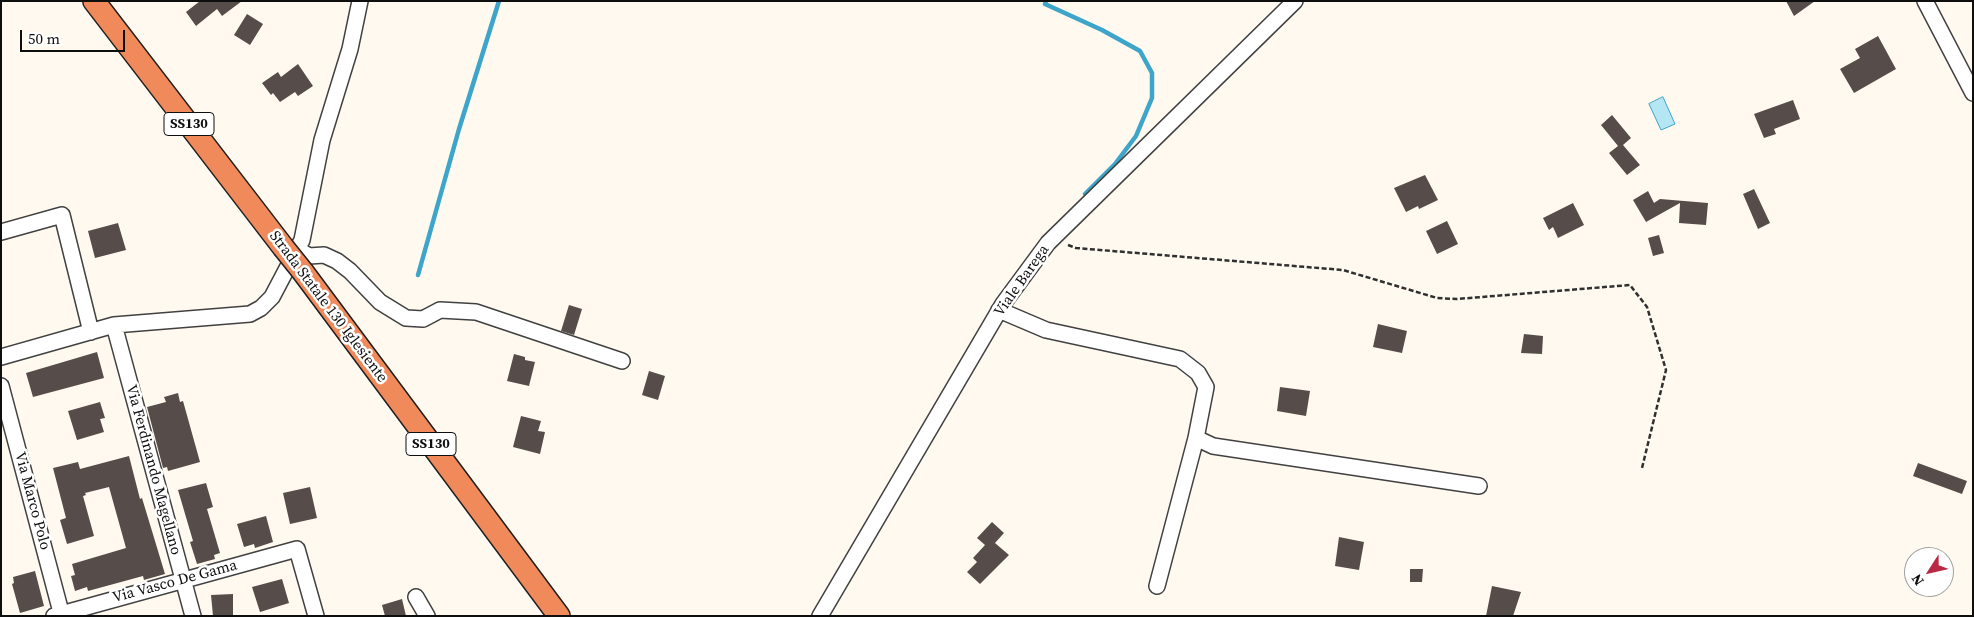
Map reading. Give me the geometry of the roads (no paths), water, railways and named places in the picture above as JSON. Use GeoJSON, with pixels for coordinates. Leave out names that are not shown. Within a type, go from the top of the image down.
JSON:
{"type":"FeatureCollection","features":[{"type":"Feature","properties":{"kind":"highway","name":"Strada Statale 130 Iglesiente"},"geometry":{"type":"LineString","coordinates":[[94,1],[290,248],[303,272],[559,616]]}},
{"type":"Feature","properties":{"kind":"street"},"geometry":{"type":"LineString","coordinates":[[1,357],[114,325],[250,314],[261,308],[272,297],[290,248],[302,240],[322,140],[351,44],[360,1]]}},
{"type":"Feature","properties":{"kind":"street","name":"Viale Barega"},"geometry":{"type":"LineString","coordinates":[[820,616],[1000,310],[1053,238],[1295,1]]}},
{"type":"Feature","properties":{"kind":"street"},"geometry":{"type":"LineString","coordinates":[[1931,4],[1973,93]]}},
{"type":"Feature","properties":{"kind":"street"},"geometry":{"type":"LineString","coordinates":[[1,232],[62,215],[90,332]]}},
{"type":"Feature","properties":{"kind":"street"},"geometry":{"type":"LineString","coordinates":[[290,248],[309,256],[324,255],[337,261],[350,271],[380,302],[406,318],[423,319],[440,310],[476,312],[622,361]]}},
{"type":"Feature","properties":{"kind":"street"},"geometry":{"type":"LineString","coordinates":[[1000,310],[1046,330],[1180,359],[1198,373],[1206,387],[1196,438],[1157,586]]}},
{"type":"Feature","properties":{"kind":"street","name":"Via Ferdinando Magellano"},"geometry":{"type":"LineString","coordinates":[[114,325],[193,616]]}},
{"type":"Feature","properties":{"kind":"street","name":"Via Marco Polo"},"geometry":{"type":"LineString","coordinates":[[1,386],[59,615]]}},
{"type":"Feature","properties":{"kind":"street"},"geometry":{"type":"LineString","coordinates":[[1196,438],[1213,446],[1479,486]]}},
{"type":"Feature","properties":{"kind":"street","name":"Via Vasco De Gama"},"geometry":{"type":"LineString","coordinates":[[59,615],[297,548],[316,616]]}},
{"type":"Feature","properties":{"kind":"street"},"geometry":{"type":"LineString","coordinates":[[416,597],[427,616]]}},
{"type":"Feature","properties":{"kind":"water"},"geometry":{"type":"Polygon","coordinates":[[[1663,97],[1675,124],[1661,130],[1649,104],[1663,97]]]}},
{"type":"Feature","properties":{"kind":"waterway"},"geometry":{"type":"LineString","coordinates":[[418,275],[459,129],[499,1]]}},
{"type":"Feature","properties":{"kind":"waterway"},"geometry":{"type":"LineString","coordinates":[[1046,1],[1045,4],[1102,30],[1140,51],[1152,73],[1152,98],[1136,136],[1115,164],[1085,194]]}}]}
